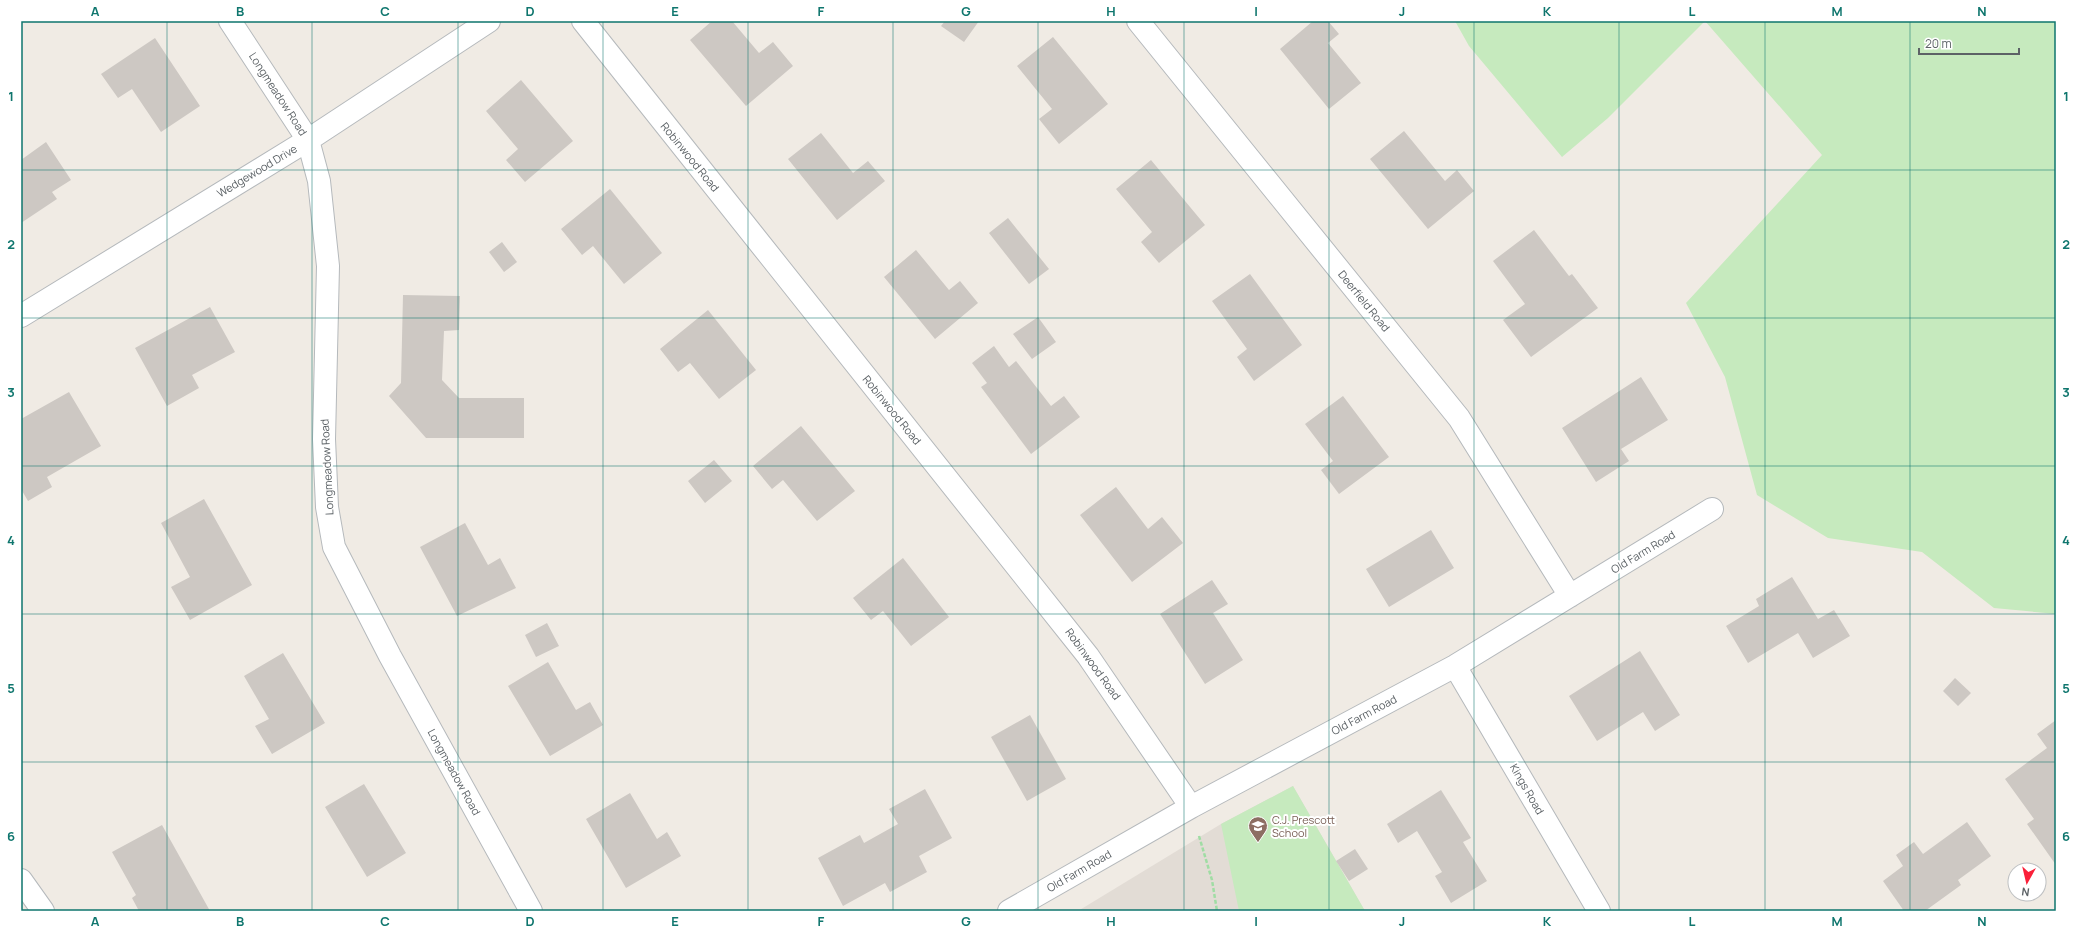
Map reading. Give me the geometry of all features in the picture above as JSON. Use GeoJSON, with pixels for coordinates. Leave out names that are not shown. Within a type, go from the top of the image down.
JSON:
{"type":"FeatureCollection","features":[{"type":"Feature","properties":{"kind":"street","name":"Longmeadow Road"},"geometry":{"type":"LineString","coordinates":[[230,21],[308,140],[319,181],[328,266],[324,439],[327,507],[334,547],[390,656],[531,911]]}},
{"type":"Feature","properties":{"kind":"street","name":"Wedgewood Drive"},"geometry":{"type":"LineString","coordinates":[[21,316],[308,140],[489,21]]}},
{"type":"Feature","properties":{"kind":"street","name":"Robinwood Road"},"geometry":{"type":"LineString","coordinates":[[582,21],[1088,656],[1191,807]]}},
{"type":"Feature","properties":{"kind":"street","name":"Deerfield Road"},"geometry":{"type":"LineString","coordinates":[[1138,21],[1459,418],[1570,596]]}},
{"type":"Feature","properties":{"kind":"street","name":"Old Farm Road"},"geometry":{"type":"LineString","coordinates":[[1009,911],[1191,807],[1456,666],[1712,509]]}},
{"type":"Feature","properties":{"kind":"street","name":"Kings Road"},"geometry":{"type":"LineString","coordinates":[[1456,666],[1599,911]]}},
{"type":"Feature","properties":{"kind":"street"},"geometry":{"type":"LineString","coordinates":[[21,880],[42,911]]}},
{"type":"Feature","properties":{"kind":"path"},"geometry":{"type":"LineString","coordinates":[[1191,807],[1212,880],[1217,911]]}},
{"type":"Feature","properties":{"kind":"shaded area","name":"C.J. Prescott School"},"geometry":{"type":"Polygon","coordinates":[[[1293,786],[1365,911],[1078,911],[1221,824],[1293,786]]]}},
{"type":"Feature","properties":{"kind":"green space"},"geometry":{"type":"Polygon","coordinates":[[[1455,21],[1705,21],[1608,118],[1562,157],[1469,46],[1455,21]]]}},
{"type":"Feature","properties":{"kind":"green space"},"geometry":{"type":"Polygon","coordinates":[[[1705,21],[2056,21],[2056,614],[1994,608],[1922,552],[1828,538],[1757,495],[1725,377],[1686,303],[1822,155],[1705,21]]]}},
{"type":"Feature","properties":{"kind":"green space","name":"C.J. Prescott School"},"geometry":{"type":"Polygon","coordinates":[[[1293,786],[1365,911],[1239,911],[1221,824],[1293,786]]]}},
{"type":"Feature","properties":{"kind":"building"},"geometry":{"type":"Polygon","coordinates":[[[712,21],[732,21],[759,53],[773,42],[793,66],[746,106],[690,40],[712,21]]]}},
{"type":"Feature","properties":{"kind":"building"},"geometry":{"type":"Polygon","coordinates":[[[945,21],[979,21],[964,42],[941,26],[945,21]]]}},
{"type":"Feature","properties":{"kind":"building"},"geometry":{"type":"Polygon","coordinates":[[[1313,21],[1328,21],[1339,34],[1328,43],[1361,83],[1329,109],[1280,49],[1313,21]]]}},
{"type":"Feature","properties":{"kind":"building"},"geometry":{"type":"Polygon","coordinates":[[[1053,37],[1108,104],[1059,144],[1039,119],[1052,109],[1017,66],[1053,37]]]}},
{"type":"Feature","properties":{"kind":"building"},"geometry":{"type":"Polygon","coordinates":[[[155,38],[200,106],[161,132],[132,89],[118,98],[101,74],[155,38]]]}},
{"type":"Feature","properties":{"kind":"building"},"geometry":{"type":"Polygon","coordinates":[[[521,80],[573,141],[525,182],[506,160],[518,149],[486,111],[521,80]]]}},
{"type":"Feature","properties":{"kind":"building"},"geometry":{"type":"Polygon","coordinates":[[[1404,131],[1445,181],[1457,170],[1474,191],[1428,229],[1370,159],[1404,131]]]}},
{"type":"Feature","properties":{"kind":"building"},"geometry":{"type":"Polygon","coordinates":[[[821,133],[853,173],[868,161],[885,181],[837,220],[788,159],[821,133]]]}},
{"type":"Feature","properties":{"kind":"building"},"geometry":{"type":"Polygon","coordinates":[[[46,142],[71,180],[52,192],[57,199],[21,223],[21,160],[46,142]]]}},
{"type":"Feature","properties":{"kind":"building"},"geometry":{"type":"Polygon","coordinates":[[[1151,160],[1205,225],[1159,263],[1141,242],[1152,232],[1116,189],[1151,160]]]}},
{"type":"Feature","properties":{"kind":"building"},"geometry":{"type":"Polygon","coordinates":[[[610,189],[662,253],[624,284],[593,246],[582,255],[561,229],[610,189]]]}},
{"type":"Feature","properties":{"kind":"building"},"geometry":{"type":"Polygon","coordinates":[[[1008,218],[1049,269],[1029,284],[989,233],[1008,218]]]}},
{"type":"Feature","properties":{"kind":"building"},"geometry":{"type":"Polygon","coordinates":[[[1534,230],[1569,276],[1572,274],[1598,308],[1531,357],[1503,320],[1525,304],[1493,261],[1534,230]]]}},
{"type":"Feature","properties":{"kind":"building"},"geometry":{"type":"Polygon","coordinates":[[[502,242],[517,262],[504,272],[489,252],[502,242]]]}},
{"type":"Feature","properties":{"kind":"building"},"geometry":{"type":"Polygon","coordinates":[[[916,250],[949,290],[960,281],[978,303],[935,339],[884,277],[916,250]]]}},
{"type":"Feature","properties":{"kind":"building"},"geometry":{"type":"Polygon","coordinates":[[[1250,274],[1302,345],[1254,381],[1237,357],[1247,349],[1212,301],[1250,274]]]}},
{"type":"Feature","properties":{"kind":"building"},"geometry":{"type":"Polygon","coordinates":[[[403,295],[460,296],[459,330],[444,331],[442,380],[459,398],[524,398],[524,438],[426,438],[389,396],[401,383],[403,295]]]}},
{"type":"Feature","properties":{"kind":"building"},"geometry":{"type":"Polygon","coordinates":[[[210,307],[235,352],[192,375],[199,388],[167,406],[135,348],[210,307]]]}},
{"type":"Feature","properties":{"kind":"building"},"geometry":{"type":"Polygon","coordinates":[[[708,310],[756,370],[719,399],[690,363],[678,372],[660,349],[708,310]]]}},
{"type":"Feature","properties":{"kind":"building"},"geometry":{"type":"Polygon","coordinates":[[[1038,317],[1056,342],[1032,359],[1013,334],[1038,317]]]}},
{"type":"Feature","properties":{"kind":"building"},"geometry":{"type":"Polygon","coordinates":[[[994,346],[1009,367],[1016,361],[1051,406],[1064,396],[1080,417],[1031,454],[981,387],[987,383],[972,363],[994,346]]]}},
{"type":"Feature","properties":{"kind":"building"},"geometry":{"type":"Polygon","coordinates":[[[1641,377],[1668,420],[1621,449],[1629,461],[1596,482],[1562,428],[1641,377]]]}},
{"type":"Feature","properties":{"kind":"building"},"geometry":{"type":"Polygon","coordinates":[[[69,392],[101,446],[47,477],[52,487],[28,501],[21,489],[21,419],[69,392]]]}},
{"type":"Feature","properties":{"kind":"building"},"geometry":{"type":"Polygon","coordinates":[[[1343,396],[1389,457],[1339,494],[1321,470],[1333,461],[1305,424],[1343,396]]]}},
{"type":"Feature","properties":{"kind":"building"},"geometry":{"type":"Polygon","coordinates":[[[801,426],[855,491],[817,521],[783,480],[772,489],[753,466],[801,426]]]}},
{"type":"Feature","properties":{"kind":"building"},"geometry":{"type":"Polygon","coordinates":[[[714,460],[732,481],[705,503],[688,481],[714,460]]]}},
{"type":"Feature","properties":{"kind":"building"},"geometry":{"type":"Polygon","coordinates":[[[1116,487],[1148,529],[1162,517],[1183,543],[1132,582],[1080,515],[1116,487]]]}},
{"type":"Feature","properties":{"kind":"building"},"geometry":{"type":"Polygon","coordinates":[[[204,499],[252,585],[190,620],[171,587],[190,577],[161,523],[204,499]]]}},
{"type":"Feature","properties":{"kind":"building"},"geometry":{"type":"Polygon","coordinates":[[[465,523],[488,565],[500,558],[516,588],[457,616],[420,547],[465,523]]]}},
{"type":"Feature","properties":{"kind":"building"},"geometry":{"type":"Polygon","coordinates":[[[1431,530],[1454,568],[1389,607],[1366,569],[1431,530]]]}},
{"type":"Feature","properties":{"kind":"building"},"geometry":{"type":"Polygon","coordinates":[[[903,558],[949,617],[911,646],[883,611],[871,620],[853,598],[903,558]]]}},
{"type":"Feature","properties":{"kind":"building"},"geometry":{"type":"Polygon","coordinates":[[[1792,577],[1818,619],[1834,610],[1850,636],[1813,658],[1798,633],[1748,663],[1726,626],[1759,606],[1756,599],[1792,577]]]}},
{"type":"Feature","properties":{"kind":"building"},"geometry":{"type":"Polygon","coordinates":[[[1212,580],[1228,604],[1213,613],[1243,660],[1205,684],[1160,614],[1212,580]]]}},
{"type":"Feature","properties":{"kind":"building"},"geometry":{"type":"Polygon","coordinates":[[[547,623],[559,646],[536,657],[525,635],[547,623]]]}},
{"type":"Feature","properties":{"kind":"building"},"geometry":{"type":"Polygon","coordinates":[[[1640,651],[1680,715],[1655,731],[1643,712],[1597,741],[1569,696],[1640,651]]]}},
{"type":"Feature","properties":{"kind":"building"},"geometry":{"type":"Polygon","coordinates":[[[283,653],[325,723],[272,754],[255,726],[269,719],[244,676],[283,653]]]}},
{"type":"Feature","properties":{"kind":"building"},"geometry":{"type":"Polygon","coordinates":[[[548,662],[576,710],[590,702],[603,725],[550,756],[508,686],[548,662]]]}},
{"type":"Feature","properties":{"kind":"building"},"geometry":{"type":"Polygon","coordinates":[[[1955,678],[1971,693],[1958,706],[1943,691],[1955,678]]]}},
{"type":"Feature","properties":{"kind":"building"},"geometry":{"type":"Polygon","coordinates":[[[1030,715],[1066,779],[1027,801],[991,737],[1030,715]]]}},
{"type":"Feature","properties":{"kind":"building"},"geometry":{"type":"Polygon","coordinates":[[[2056,720],[2056,865],[2027,824],[2034,819],[2005,779],[2047,748],[2037,734],[2056,720]]]}},
{"type":"Feature","properties":{"kind":"building"},"geometry":{"type":"Polygon","coordinates":[[[364,784],[406,853],[367,877],[325,807],[364,784]]]}},
{"type":"Feature","properties":{"kind":"building"},"geometry":{"type":"Polygon","coordinates":[[[925,789],[952,838],[919,856],[927,872],[890,892],[885,883],[843,906],[818,858],[860,835],[864,843],[898,824],[889,809],[925,789]]]}},
{"type":"Feature","properties":{"kind":"building"},"geometry":{"type":"Polygon","coordinates":[[[1441,790],[1471,838],[1463,842],[1487,881],[1451,903],[1435,876],[1442,872],[1417,831],[1398,843],[1387,824],[1441,790]]]}},
{"type":"Feature","properties":{"kind":"building"},"geometry":{"type":"Polygon","coordinates":[[[630,793],[657,839],[667,832],[681,856],[626,888],[586,819],[630,793]]]}},
{"type":"Feature","properties":{"kind":"building"},"geometry":{"type":"Polygon","coordinates":[[[1967,822],[1991,856],[1958,880],[1961,885],[1925,911],[1904,911],[1883,881],[1903,866],[1896,855],[1914,842],[1923,854],[1967,822]]]}},
{"type":"Feature","properties":{"kind":"building"},"geometry":{"type":"Polygon","coordinates":[[[162,825],[210,911],[139,911],[132,898],[136,895],[112,852],[162,825]]]}},
{"type":"Feature","properties":{"kind":"building"},"geometry":{"type":"Polygon","coordinates":[[[1355,849],[1368,869],[1349,881],[1336,861],[1355,849]]]}},
{"type":"Feature","properties":{"kind":"place","name":"C.J. Prescott School"},"geometry":{"type":"Point","coordinates":[1258,843]}}]}
